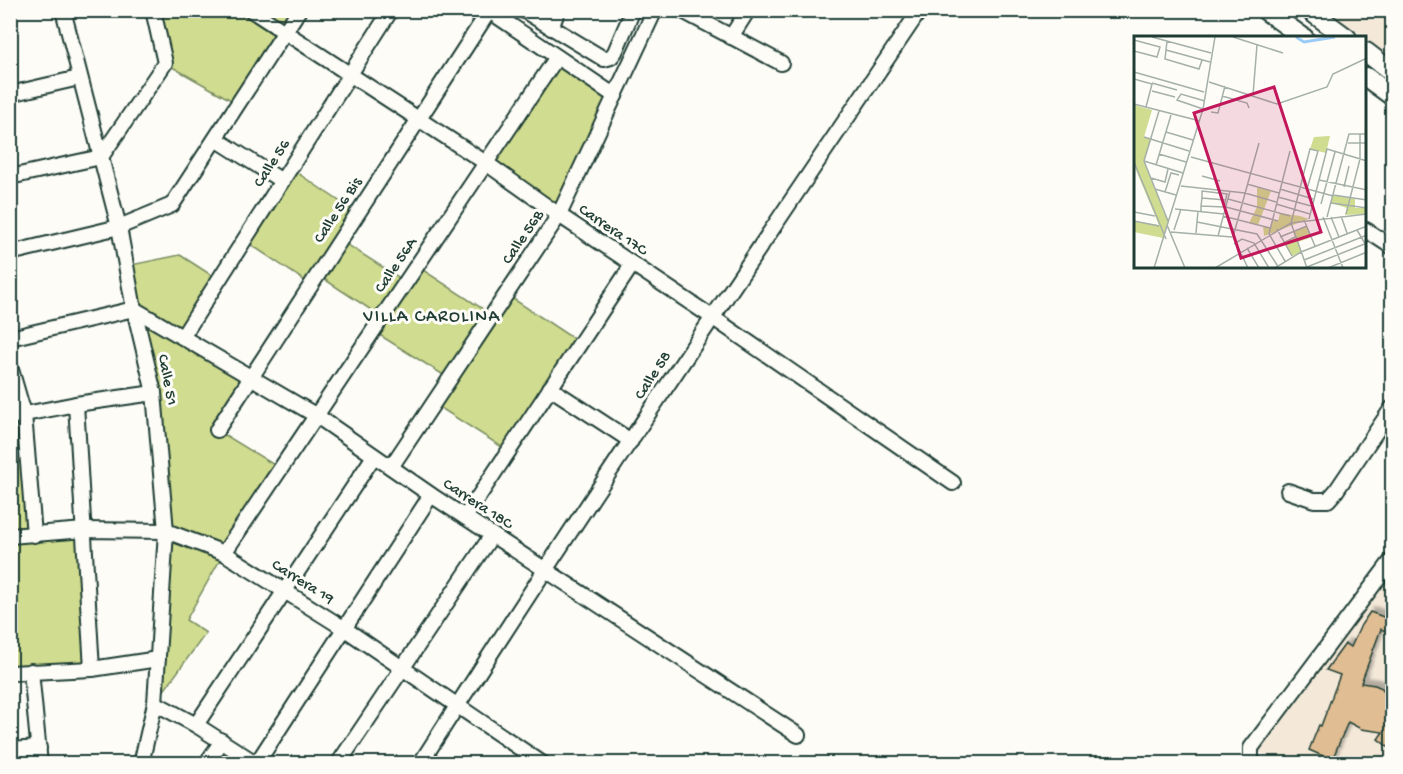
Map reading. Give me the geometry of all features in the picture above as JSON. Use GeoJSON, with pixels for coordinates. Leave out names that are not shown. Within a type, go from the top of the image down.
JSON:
{"type":"FeatureCollection","features":[{"type":"Feature","properties":{"kind":"main road"},"geometry":{"type":"LineString","coordinates":[[1265,10],[1303,35],[1317,13],[1345,36]]}},
{"type":"Feature","properties":{"kind":"main road"},"geometry":{"type":"LineString","coordinates":[[1367,53],[1392,72]]}},
{"type":"Feature","properties":{"kind":"main road"},"geometry":{"type":"LineString","coordinates":[[1367,78],[1392,96]]}},
{"type":"Feature","properties":{"kind":"street","name":"Calle 51"},"geometry":{"type":"LineString","coordinates":[[63,10],[119,227],[153,393],[166,531],[155,703],[141,764]]}},
{"type":"Feature","properties":{"kind":"street"},"geometry":{"type":"LineString","coordinates":[[10,177],[101,157],[165,63],[153,10]]}},
{"type":"Feature","properties":{"kind":"street","name":"Carrera 17C"},"geometry":{"type":"LineString","coordinates":[[251,10],[486,163],[953,483]]}},
{"type":"Feature","properties":{"kind":"street"},"geometry":{"type":"LineString","coordinates":[[10,253],[119,227],[171,205],[299,10]]}},
{"type":"Feature","properties":{"kind":"street","name":"Calle 56"},"geometry":{"type":"LineString","coordinates":[[183,336],[391,10]]}},
{"type":"Feature","properties":{"kind":"street"},"geometry":{"type":"LineString","coordinates":[[523,10],[604,59],[611,57],[615,52],[633,10]]}},
{"type":"Feature","properties":{"kind":"street"},"geometry":{"type":"LineString","coordinates":[[551,28],[558,10]]}},
{"type":"Feature","properties":{"kind":"street","name":"Calle 56B"},"geometry":{"type":"LineString","coordinates":[[391,467],[559,215],[655,10]]}},
{"type":"Feature","properties":{"kind":"street"},"geometry":{"type":"LineString","coordinates":[[681,10],[781,63]]}},
{"type":"Feature","properties":{"kind":"street"},"geometry":{"type":"LineString","coordinates":[[731,37],[748,10]]}},
{"type":"Feature","properties":{"kind":"street","name":"Calle 58"},"geometry":{"type":"LineString","coordinates":[[420,764],[545,569],[712,317],[920,10]]}},
{"type":"Feature","properties":{"kind":"street"},"geometry":{"type":"LineString","coordinates":[[488,11],[615,96]]}},
{"type":"Feature","properties":{"kind":"street","name":"Calle 56 Bis"},"geometry":{"type":"LineString","coordinates":[[217,430],[488,11]]}},
{"type":"Feature","properties":{"kind":"street","name":"Calle 56A"},"geometry":{"type":"LineString","coordinates":[[224,553],[557,57]]}},
{"type":"Feature","properties":{"kind":"street"},"geometry":{"type":"LineString","coordinates":[[10,94],[79,78]]}},
{"type":"Feature","properties":{"kind":"street"},"geometry":{"type":"LineString","coordinates":[[216,139],[282,180]]}},
{"type":"Feature","properties":{"kind":"street"},"geometry":{"type":"LineString","coordinates":[[1367,231],[1392,247]]}},
{"type":"Feature","properties":{"kind":"street"},"geometry":{"type":"LineString","coordinates":[[465,517],[632,265]]}},
{"type":"Feature","properties":{"kind":"street"},"geometry":{"type":"LineString","coordinates":[[10,338],[134,309]]}},
{"type":"Feature","properties":{"kind":"street","name":"Carrera 18C"},"geometry":{"type":"LineString","coordinates":[[134,309],[316,416],[431,495],[798,735]]}},
{"type":"Feature","properties":{"kind":"street"},"geometry":{"type":"LineString","coordinates":[[10,366],[24,414],[34,535]]}},
{"type":"Feature","properties":{"kind":"street"},"geometry":{"type":"LineString","coordinates":[[550,388],[631,441]]}},
{"type":"Feature","properties":{"kind":"street"},"geometry":{"type":"LineString","coordinates":[[10,417],[76,404],[153,393]]}},
{"type":"Feature","properties":{"kind":"street"},"geometry":{"type":"LineString","coordinates":[[76,404],[92,669]]}},
{"type":"Feature","properties":{"kind":"street"},"geometry":{"type":"LineString","coordinates":[[1288,491],[1314,500],[1328,500],[1392,408]]}},
{"type":"Feature","properties":{"kind":"street"},"geometry":{"type":"LineString","coordinates":[[196,725],[374,456]]}},
{"type":"Feature","properties":{"kind":"street"},"geometry":{"type":"LineString","coordinates":[[155,703],[196,725],[257,763],[431,495]]}},
{"type":"Feature","properties":{"kind":"street","name":"Carrera 19"},"geometry":{"type":"LineString","coordinates":[[10,536],[84,530],[166,531],[224,553],[345,629],[543,764]]}},
{"type":"Feature","properties":{"kind":"street"},"geometry":{"type":"LineString","coordinates":[[338,764],[492,535]]}},
{"type":"Feature","properties":{"kind":"street"},"geometry":{"type":"LineString","coordinates":[[1251,764],[1251,748],[1391,564]]}},
{"type":"Feature","properties":{"kind":"street"},"geometry":{"type":"LineString","coordinates":[[10,673],[92,669],[158,659]]}},
{"type":"Feature","properties":{"kind":"street"},"geometry":{"type":"LineString","coordinates":[[31,671],[40,764]]}},
{"type":"Feature","properties":{"kind":"street"},"geometry":{"type":"LineString","coordinates":[[206,764],[222,741]]}},
{"type":"Feature","properties":{"kind":"street"},"geometry":{"type":"LineString","coordinates":[[10,750],[39,748]]}},
{"type":"Feature","properties":{"kind":"shaded area"},"geometry":{"type":"Polygon","coordinates":[[[1341,11],[1392,11],[1392,57],[1367,40],[1367,36],[1362,36],[1336,18],[1341,11]]]}},
{"type":"Feature","properties":{"kind":"shaded area"},"geometry":{"type":"Polygon","coordinates":[[[1392,560],[1392,763],[1283,763],[1251,748],[1392,560]]]}},
{"type":"Feature","properties":{"kind":"green space"},"geometry":{"type":"Polygon","coordinates":[[[153,11],[299,11],[238,104],[165,63],[153,11]]]}},
{"type":"Feature","properties":{"kind":"green space"},"geometry":{"type":"Polygon","coordinates":[[[557,57],[615,96],[559,215],[486,163],[557,57]]]}},
{"type":"Feature","properties":{"kind":"green space"},"geometry":{"type":"Polygon","coordinates":[[[290,168],[357,213],[340,240],[406,282],[417,266],[492,315],[506,294],[580,343],[508,451],[433,403],[450,379],[373,331],[382,317],[318,275],[311,285],[244,240],[290,168]]]}},
{"type":"Feature","properties":{"kind":"green space"},"geometry":{"type":"Polygon","coordinates":[[[180,255],[219,280],[183,336],[251,377],[217,430],[281,469],[224,553],[186,620],[206,633],[155,703],[166,531],[154,393],[126,266],[180,255]]]}},
{"type":"Feature","properties":{"kind":"green space"},"geometry":{"type":"Polygon","coordinates":[[[24,414],[34,535],[84,530],[92,669],[11,673],[11,417],[24,414]]]}},
{"type":"Feature","properties":{"kind":"building"},"geometry":{"type":"Polygon","coordinates":[[[1370,612],[1392,620],[1392,634],[1381,629],[1361,683],[1382,688],[1392,704],[1392,750],[1378,739],[1383,732],[1361,729],[1348,722],[1332,760],[1309,750],[1319,725],[1321,726],[1340,675],[1326,670],[1345,644],[1351,647],[1370,612]]]}},
{"type":"Feature","properties":{"kind":"district","name":"VILLA CAROLINA"},"geometry":{"type":"Point","coordinates":[432,317]}}]}
